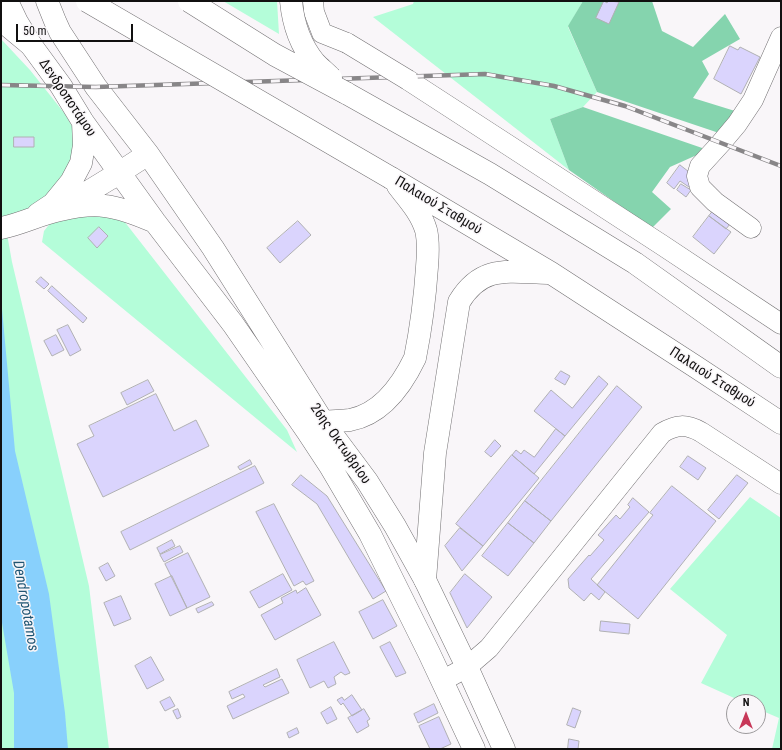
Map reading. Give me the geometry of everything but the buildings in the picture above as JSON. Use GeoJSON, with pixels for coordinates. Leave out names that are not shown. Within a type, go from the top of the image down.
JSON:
{"type":"FeatureCollection","features":[{"type":"Feature","properties":{"kind":"main road","name":"Δενδροποτάμου"},"geometry":{"type":"LineString","coordinates":[[7,1],[31,46],[61,86],[83,122],[119,173]]}},
{"type":"Feature","properties":{"kind":"main road"},"geometry":{"type":"LineString","coordinates":[[47,1],[60,32],[96,87],[148,154],[59,210]]}},
{"type":"Feature","properties":{"kind":"main road","name":"Παλαιού Σταθμού"},"geometry":{"type":"LineString","coordinates":[[87,1],[551,273],[781,423]]}},
{"type":"Feature","properties":{"kind":"main road"},"geometry":{"type":"LineString","coordinates":[[189,1],[275,55],[483,170],[577,227],[634,263],[781,367]]}},
{"type":"Feature","properties":{"kind":"main road"},"geometry":{"type":"LineString","coordinates":[[292,1],[297,28],[305,48],[315,63],[346,93]]}},
{"type":"Feature","properties":{"kind":"main road"},"geometry":{"type":"LineString","coordinates":[[1,20],[31,46]]}},
{"type":"Feature","properties":{"kind":"main road"},"geometry":{"type":"LineString","coordinates":[[30,220],[53,204],[71,182],[78,170],[81,163],[84,145],[83,122]]}},
{"type":"Feature","properties":{"kind":"main road","name":"26ης Οκτωβρίου"},"geometry":{"type":"LineString","coordinates":[[148,154],[213,248],[323,422],[367,481],[395,526],[425,580],[467,667],[504,749]]}},
{"type":"Feature","properties":{"kind":"main road","name":"26ης Οκτωβρίου"},"geometry":{"type":"LineString","coordinates":[[119,173],[233,324],[330,466],[370,534],[474,749]]}},
{"type":"Feature","properties":{"kind":"main road"},"geometry":{"type":"LineString","coordinates":[[323,422],[351,420],[365,416],[380,406],[389,398],[402,382],[415,358],[426,284],[428,251],[426,232],[421,218],[412,203],[391,178]]}},
{"type":"Feature","properties":{"kind":"main road"},"geometry":{"type":"LineString","coordinates":[[1,228],[19,224],[59,210],[90,205],[105,206],[134,213],[155,222]]}},
{"type":"Feature","properties":{"kind":"main road"},"geometry":{"type":"LineString","coordinates":[[425,580],[435,453],[459,302],[464,293],[472,284],[483,277],[494,273],[551,273]]}},
{"type":"Feature","properties":{"kind":"street"},"geometry":{"type":"LineString","coordinates":[[313,1],[314,12],[322,33],[347,43],[408,80],[781,324]]}},
{"type":"Feature","properties":{"kind":"street"},"geometry":{"type":"LineString","coordinates":[[751,228],[715,202],[700,187],[697,176],[700,166],[737,124],[753,100],[781,37]]}},
{"type":"Feature","properties":{"kind":"street"},"geometry":{"type":"LineString","coordinates":[[442,681],[467,667],[489,648],[662,433],[670,428],[690,426],[781,484]]}},
{"type":"Feature","properties":{"kind":"green space"},"geometry":{"type":"Polygon","coordinates":[[[223,1],[277,1],[279,34],[223,1]]]}},
{"type":"Feature","properties":{"kind":"green space"},"geometry":{"type":"Polygon","coordinates":[[[414,1],[583,1],[568,27],[597,92],[583,107],[550,119],[569,170],[373,17],[413,4],[414,1]]]}},
{"type":"Feature","properties":{"kind":"green space"},"geometry":{"type":"Polygon","coordinates":[[[583,1],[652,1],[662,31],[693,47],[725,14],[740,39],[702,61],[709,74],[693,98],[735,111],[719,133],[597,92],[568,26],[583,1]]]}},
{"type":"Feature","properties":{"kind":"green space"},"geometry":{"type":"Polygon","coordinates":[[[1,39],[30,70],[65,114],[73,128],[77,146],[61,184],[31,208],[4,217],[12,262],[89,586],[109,749],[1,749],[1,39]]]}},
{"type":"Feature","properties":{"kind":"green space"},"geometry":{"type":"Polygon","coordinates":[[[583,107],[708,150],[670,167],[652,192],[671,209],[652,228],[569,170],[550,119],[583,107]]]}},
{"type":"Feature","properties":{"kind":"green space"},"geometry":{"type":"Polygon","coordinates":[[[98,213],[124,221],[287,430],[297,452],[42,242],[44,231],[52,221],[98,213]]]}},
{"type":"Feature","properties":{"kind":"green space"},"geometry":{"type":"Polygon","coordinates":[[[750,497],[781,518],[781,749],[772,749],[779,718],[766,712],[766,694],[726,694],[701,683],[727,635],[670,589],[750,497]]]}},
{"type":"Feature","properties":{"kind":"water","name":"Dendropotamos"},"geometry":{"type":"Polygon","coordinates":[[[1,298],[15,451],[49,594],[65,713],[68,749],[14,749],[14,693],[1,617],[1,298]]]}},
{"type":"Feature","properties":{"kind":"railway"},"geometry":{"type":"LineString","coordinates":[[1,85],[96,87],[485,74],[554,86],[625,106],[781,166]]}}]}
